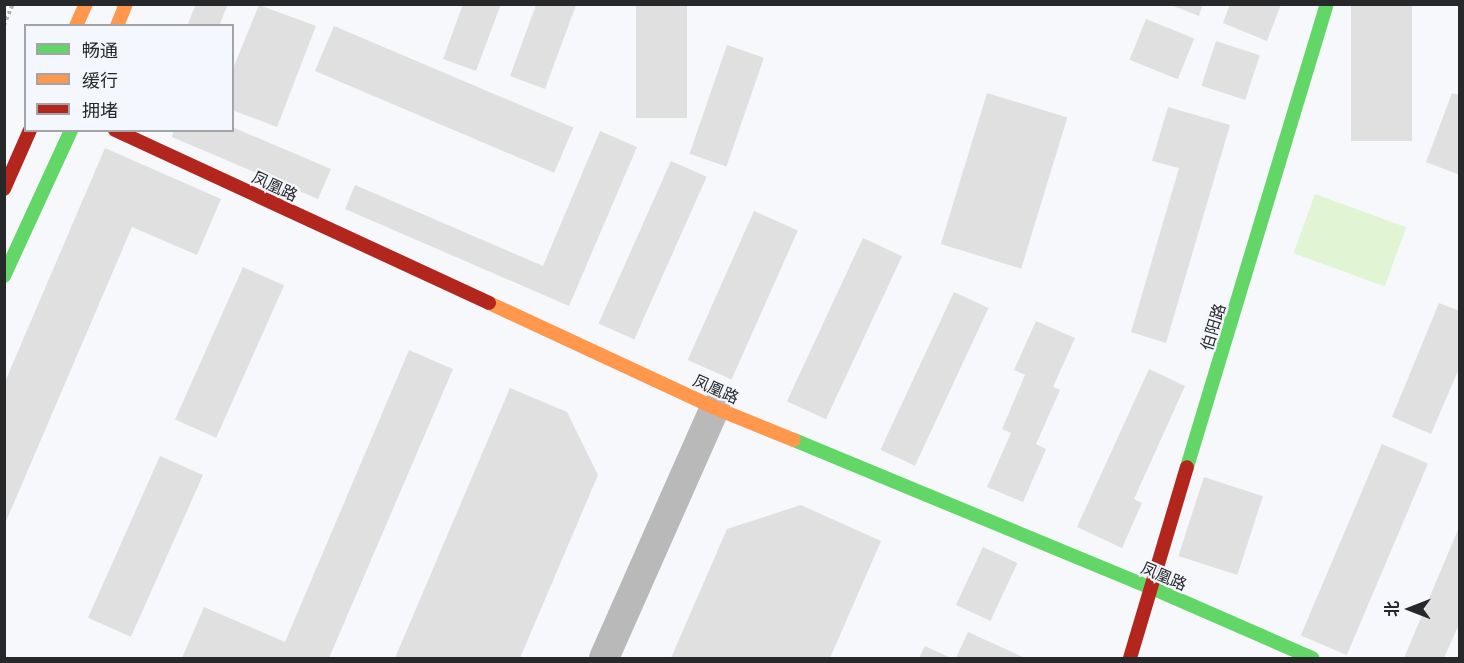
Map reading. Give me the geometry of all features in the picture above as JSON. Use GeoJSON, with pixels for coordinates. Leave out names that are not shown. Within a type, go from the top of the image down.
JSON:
{"type":"FeatureCollection","features":[{"type":"Feature","properties":{"kind":"main road"},"geometry":{"type":"LineString","coordinates":[[77,24],[86,4]]}},
{"type":"Feature","properties":{"kind":"main road"},"geometry":{"type":"LineString","coordinates":[[118,24],[126,4]]}},
{"type":"Feature","properties":{"kind":"main road","name":"伯阳路"},"geometry":{"type":"LineString","coordinates":[[1130,658],[1328,4]]}},
{"type":"Feature","properties":{"kind":"main road"},"geometry":{"type":"LineString","coordinates":[[4,189],[29,132]]}},
{"type":"Feature","properties":{"kind":"main road"},"geometry":{"type":"LineString","coordinates":[[4,276],[70,132]]}},
{"type":"Feature","properties":{"kind":"main road","name":"凤凰路"},"geometry":{"type":"LineString","coordinates":[[119,132],[715,408],[1152,588],[1312,658]]}},
{"type":"Feature","properties":{"kind":"street"},"geometry":{"type":"LineString","coordinates":[[604,658],[715,408]]}},
{"type":"Feature","properties":{"kind":"path"},"geometry":{"type":"LineString","coordinates":[[4,25],[13,4]]}},
{"type":"Feature","properties":{"kind":"green space"},"geometry":{"type":"Polygon","coordinates":[[[1315,194],[1406,227],[1385,286],[1293,253],[1315,194]]]}},
{"type":"Feature","properties":{"kind":"building"},"geometry":{"type":"Polygon","coordinates":[[[196,4],[228,4],[220,24],[188,24],[196,4]]]}},
{"type":"Feature","properties":{"kind":"building"},"geometry":{"type":"Polygon","coordinates":[[[463,4],[501,4],[476,71],[443,59],[463,4]]]}},
{"type":"Feature","properties":{"kind":"building"},"geometry":{"type":"Polygon","coordinates":[[[636,4],[687,4],[687,118],[636,118],[636,4]]]}},
{"type":"Feature","properties":{"kind":"building"},"geometry":{"type":"Polygon","coordinates":[[[1168,4],[1203,4],[1199,16],[1168,4]]]}},
{"type":"Feature","properties":{"kind":"building"},"geometry":{"type":"Polygon","coordinates":[[[1230,4],[1281,4],[1267,41],[1223,23],[1230,4]]]}},
{"type":"Feature","properties":{"kind":"building"},"geometry":{"type":"Polygon","coordinates":[[[1351,4],[1412,4],[1412,141],[1351,141],[1351,4]]]}},
{"type":"Feature","properties":{"kind":"building"},"geometry":{"type":"Polygon","coordinates":[[[259,5],[316,26],[277,127],[234,111],[234,66],[259,5]]]}},
{"type":"Feature","properties":{"kind":"building"},"geometry":{"type":"Polygon","coordinates":[[[536,5],[576,5],[545,89],[510,76],[536,5]]]}},
{"type":"Feature","properties":{"kind":"building"},"geometry":{"type":"Polygon","coordinates":[[[1146,19],[1194,38],[1178,79],[1130,60],[1146,19]]]}},
{"type":"Feature","properties":{"kind":"building"},"geometry":{"type":"Polygon","coordinates":[[[334,26],[573,128],[554,173],[315,71],[334,26]]]}},
{"type":"Feature","properties":{"kind":"building"},"geometry":{"type":"Polygon","coordinates":[[[1216,41],[1260,55],[1245,100],[1201,86],[1216,41]]]}},
{"type":"Feature","properties":{"kind":"building"},"geometry":{"type":"Polygon","coordinates":[[[727,45],[764,58],[726,166],[690,154],[727,45]]]}},
{"type":"Feature","properties":{"kind":"building"},"geometry":{"type":"Polygon","coordinates":[[[987,93],[1067,118],[1021,269],[941,244],[987,93]]]}},
{"type":"Feature","properties":{"kind":"building"},"geometry":{"type":"Polygon","coordinates":[[[1452,93],[1460,95],[1460,175],[1426,162],[1452,93]]]}},
{"type":"Feature","properties":{"kind":"building"},"geometry":{"type":"Polygon","coordinates":[[[1168,107],[1230,125],[1166,343],[1131,332],[1179,168],[1152,161],[1168,107]]]}},
{"type":"Feature","properties":{"kind":"building"},"geometry":{"type":"Polygon","coordinates":[[[234,128],[331,169],[318,199],[172,137],[173,132],[234,132],[234,128]]]}},
{"type":"Feature","properties":{"kind":"building"},"geometry":{"type":"Polygon","coordinates":[[[600,131],[637,147],[569,306],[345,209],[355,185],[543,266],[600,131]]]}},
{"type":"Feature","properties":{"kind":"building"},"geometry":{"type":"Polygon","coordinates":[[[105,148],[221,199],[197,255],[132,227],[4,526],[4,384],[105,148]]]}},
{"type":"Feature","properties":{"kind":"building"},"geometry":{"type":"Polygon","coordinates":[[[671,161],[707,177],[634,339],[599,324],[671,161]]]}},
{"type":"Feature","properties":{"kind":"building"},"geometry":{"type":"Polygon","coordinates":[[[754,211],[798,231],[732,379],[688,360],[754,211]]]}},
{"type":"Feature","properties":{"kind":"building"},"geometry":{"type":"Polygon","coordinates":[[[863,238],[902,256],[826,419],[787,401],[863,238]]]}},
{"type":"Feature","properties":{"kind":"building"},"geometry":{"type":"Polygon","coordinates":[[[243,267],[284,285],[216,438],[175,420],[243,267]]]}},
{"type":"Feature","properties":{"kind":"building"},"geometry":{"type":"Polygon","coordinates":[[[954,292],[988,308],[915,466],[880,450],[954,292]]]}},
{"type":"Feature","properties":{"kind":"building"},"geometry":{"type":"Polygon","coordinates":[[[1439,303],[1460,311],[1460,366],[1431,434],[1392,417],[1439,303]]]}},
{"type":"Feature","properties":{"kind":"building"},"geometry":{"type":"Polygon","coordinates":[[[1036,321],[1075,338],[1053,387],[1060,390],[1036,444],[1046,449],[1023,502],[987,487],[1011,433],[1002,429],[1025,375],[1014,370],[1036,321]]]}},
{"type":"Feature","properties":{"kind":"building"},"geometry":{"type":"Polygon","coordinates":[[[409,350],[453,369],[329,658],[182,658],[204,607],[285,642],[409,350]]]}},
{"type":"Feature","properties":{"kind":"building"},"geometry":{"type":"Polygon","coordinates":[[[1149,369],[1185,386],[1134,499],[1142,503],[1122,548],[1077,527],[1149,369]]]}},
{"type":"Feature","properties":{"kind":"building"},"geometry":{"type":"Polygon","coordinates":[[[510,388],[567,412],[598,475],[520,658],[395,658],[510,388]]]}},
{"type":"Feature","properties":{"kind":"building"},"geometry":{"type":"Polygon","coordinates":[[[1382,444],[1428,464],[1347,655],[1301,635],[1382,444]]]}},
{"type":"Feature","properties":{"kind":"building"},"geometry":{"type":"Polygon","coordinates":[[[160,456],[203,475],[131,637],[88,618],[160,456]]]}},
{"type":"Feature","properties":{"kind":"building"},"geometry":{"type":"Polygon","coordinates":[[[1204,477],[1263,496],[1237,575],[1178,556],[1204,477]]]}},
{"type":"Feature","properties":{"kind":"building"},"geometry":{"type":"Polygon","coordinates":[[[801,505],[881,541],[830,658],[671,658],[727,529],[801,505]]]}},
{"type":"Feature","properties":{"kind":"building"},"geometry":{"type":"Polygon","coordinates":[[[1460,525],[1460,622],[1444,658],[1404,658],[1460,525]]]}},
{"type":"Feature","properties":{"kind":"building"},"geometry":{"type":"Polygon","coordinates":[[[983,547],[1017,563],[990,621],[956,605],[983,547]]]}},
{"type":"Feature","properties":{"kind":"building"},"geometry":{"type":"Polygon","coordinates":[[[968,632],[1025,658],[956,658],[968,632]]]}},
{"type":"Feature","properties":{"kind":"building"},"geometry":{"type":"Polygon","coordinates":[[[925,646],[951,658],[919,658],[925,646]]]}},
{"type":"Feature","properties":{"kind":"traffic: fast"},"geometry":{"type":"LineString","coordinates":[[1187,467],[1327,4]]}},
{"type":"Feature","properties":{"kind":"traffic: fast"},"geometry":{"type":"LineString","coordinates":[[4,276],[70,132]]}},
{"type":"Feature","properties":{"kind":"traffic: fast"},"geometry":{"type":"LineString","coordinates":[[794,440],[1152,588],[1312,658]]}},
{"type":"Feature","properties":{"kind":"traffic: slow"},"geometry":{"type":"LineString","coordinates":[[77,24],[86,4]]}},
{"type":"Feature","properties":{"kind":"traffic: slow"},"geometry":{"type":"LineString","coordinates":[[118,24],[126,4]]}},
{"type":"Feature","properties":{"kind":"traffic: slow"},"geometry":{"type":"LineString","coordinates":[[489,303],[715,408],[794,440]]}},
{"type":"Feature","properties":{"kind":"traffic: jam"},"geometry":{"type":"LineString","coordinates":[[4,189],[29,132]]}},
{"type":"Feature","properties":{"kind":"traffic: jam"},"geometry":{"type":"LineString","coordinates":[[119,132],[489,303]]}},
{"type":"Feature","properties":{"kind":"traffic: jam"},"geometry":{"type":"LineString","coordinates":[[1130,658],[1187,467]]}}]}
